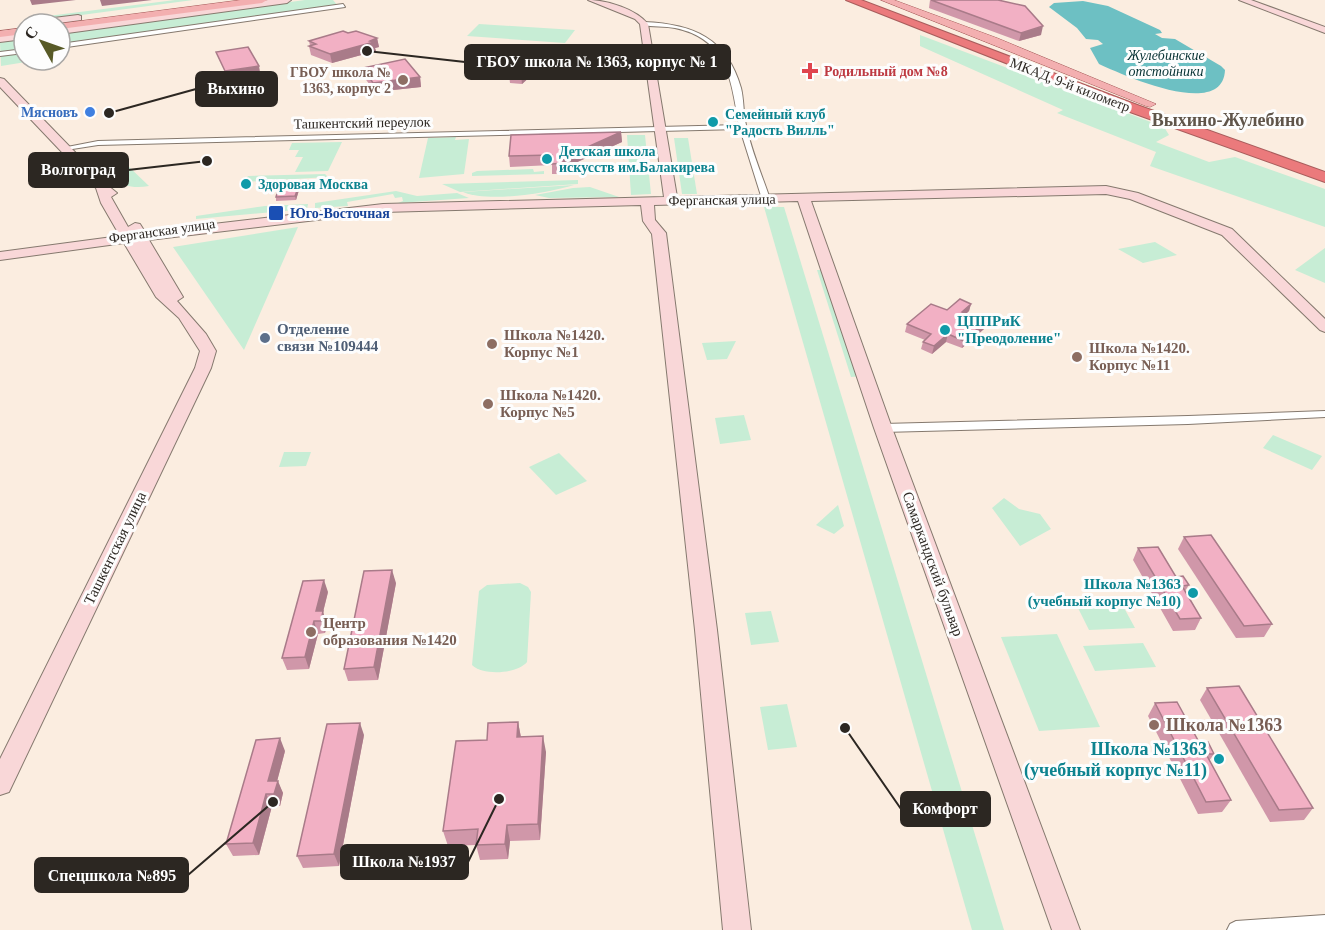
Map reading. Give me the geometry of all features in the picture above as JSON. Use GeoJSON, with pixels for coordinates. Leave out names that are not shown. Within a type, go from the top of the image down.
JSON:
{"type":"FeatureCollection","features":[{"type":"Feature","properties":{"kind":"highway","name":"МКАД, 9-й километр"},"geometry":{"type":"LineString","coordinates":[[851,0],[1125,105],[1325,177]]}},
{"type":"Feature","properties":{"kind":"highway","name":"МКАД, 9-й километр"},"geometry":{"type":"LineString","coordinates":[[873,0],[1150,104],[1325,165]]}},
{"type":"Feature","properties":{"kind":"main road"},"geometry":{"type":"LineString","coordinates":[[72,22],[239,0]]}},
{"type":"Feature","properties":{"kind":"main road"},"geometry":{"type":"LineString","coordinates":[[72,24],[262,0]]}},
{"type":"Feature","properties":{"kind":"main road"},"geometry":{"type":"LineString","coordinates":[[886,0],[993,40],[1150,104]]}},
{"type":"Feature","properties":{"kind":"street"},"geometry":{"type":"LineString","coordinates":[[72,18],[213,0]]}},
{"type":"Feature","properties":{"kind":"street"},"geometry":{"type":"LineString","coordinates":[[72,29],[287,0]]}},
{"type":"Feature","properties":{"kind":"street"},"geometry":{"type":"LineString","coordinates":[[592,0],[638,17],[644,24],[671,201]]}},
{"type":"Feature","properties":{"kind":"street"},"geometry":{"type":"LineString","coordinates":[[1243,0],[1325,30]]}},
{"type":"Feature","properties":{"kind":"street"},"geometry":{"type":"LineString","coordinates":[[72,44],[343,6]]}},
{"type":"Feature","properties":{"kind":"street"},"geometry":{"type":"LineString","coordinates":[[644,24],[664,24],[680,28],[706,39],[722,51],[737,87],[743,127],[766,199]]}},
{"type":"Feature","properties":{"kind":"street","name":"Ташкентская улица"},"geometry":{"type":"LineString","coordinates":[[0,81],[102,187],[115,196],[131,221],[134,236]]}},
{"type":"Feature","properties":{"kind":"street","name":"Ташкентский переулок"},"geometry":{"type":"LineString","coordinates":[[62,144],[743,127]]}},
{"type":"Feature","properties":{"kind":"street"},"geometry":{"type":"LineString","coordinates":[[78,161],[85,149],[98,143]]}},
{"type":"Feature","properties":{"kind":"street","name":"Ташкентская улица"},"geometry":{"type":"LineString","coordinates":[[0,784],[203,368],[208,351],[201,337],[184,315],[161,294],[148,261],[134,236],[113,213],[102,187]]}},
{"type":"Feature","properties":{"kind":"street","name":"Ферганская улица"},"geometry":{"type":"LineString","coordinates":[[0,255],[293,214],[420,207],[1092,189],[1120,192],[1198,219],[1227,232],[1325,327]]}},
{"type":"Feature","properties":{"kind":"street","name":"Самаркандский бульвар"},"geometry":{"type":"LineString","coordinates":[[803,197],[883,428],[1066,930]]}},
{"type":"Feature","properties":{"kind":"street"},"geometry":{"type":"LineString","coordinates":[[647,201],[649,221],[659,233],[706,630],[737,930]]}},
{"type":"Feature","properties":{"kind":"street"},"geometry":{"type":"LineString","coordinates":[[89,243],[107,232],[113,213]]}},
{"type":"Feature","properties":{"kind":"street"},"geometry":{"type":"LineString","coordinates":[[131,221],[154,227],[195,227]]}},
{"type":"Feature","properties":{"kind":"street"},"geometry":{"type":"LineString","coordinates":[[89,243],[113,248],[148,261],[163,241],[195,227]]}},
{"type":"Feature","properties":{"kind":"street"},"geometry":{"type":"LineString","coordinates":[[883,428],[1325,414]]}},
{"type":"Feature","properties":{"kind":"street"},"geometry":{"type":"LineString","coordinates":[[1236,930],[1325,924]]}},
{"type":"Feature","properties":{"kind":"green space"},"geometry":{"type":"Polygon","coordinates":[[[175,0],[193,0],[72,16],[72,13],[175,0]]]}},
{"type":"Feature","properties":{"kind":"green space"},"geometry":{"type":"Polygon","coordinates":[[[305,0],[333,0],[338,6],[72,43],[72,32],[305,0]]]}},
{"type":"Feature","properties":{"kind":"green space"},"geometry":{"type":"Polygon","coordinates":[[[479,24],[575,30],[565,43],[467,36],[479,24]]]}},
{"type":"Feature","properties":{"kind":"green space"},"geometry":{"type":"Polygon","coordinates":[[[920,35],[1164,127],[1169,135],[1156,142],[1209,162],[1235,157],[1325,189],[1325,227],[1150,166],[1156,152],[1057,113],[1063,110],[920,46],[920,35]]]}},
{"type":"Feature","properties":{"kind":"green space"},"geometry":{"type":"Polygon","coordinates":[[[12,41],[12,64],[1,66],[0,43],[12,41]]]}},
{"type":"Feature","properties":{"kind":"green space"},"geometry":{"type":"Polygon","coordinates":[[[627,135],[645,135],[651,194],[631,195],[627,135]]]}},
{"type":"Feature","properties":{"kind":"green space"},"geometry":{"type":"Polygon","coordinates":[[[456,137],[455,140],[469,139],[464,174],[419,178],[428,138],[456,137]]]}},
{"type":"Feature","properties":{"kind":"green space"},"geometry":{"type":"Polygon","coordinates":[[[674,138],[688,138],[697,194],[682,194],[674,138]]]}},
{"type":"Feature","properties":{"kind":"green space"},"geometry":{"type":"Polygon","coordinates":[[[342,142],[328,171],[295,172],[303,157],[295,157],[299,150],[289,150],[292,143],[342,142]]]}},
{"type":"Feature","properties":{"kind":"green space"},"geometry":{"type":"Polygon","coordinates":[[[111,155],[127,165],[149,186],[131,187],[115,181],[101,171],[89,156],[111,155]]]}},
{"type":"Feature","properties":{"kind":"green space"},"geometry":{"type":"Polygon","coordinates":[[[533,169],[534,172],[544,171],[544,174],[472,176],[472,173],[477,171],[533,169]]]}},
{"type":"Feature","properties":{"kind":"green space"},"geometry":{"type":"Polygon","coordinates":[[[325,174],[328,177],[244,182],[248,176],[325,174]]]}},
{"type":"Feature","properties":{"kind":"green space"},"geometry":{"type":"Polygon","coordinates":[[[578,180],[578,184],[460,192],[442,184],[578,180]]]}},
{"type":"Feature","properties":{"kind":"green space"},"geometry":{"type":"Polygon","coordinates":[[[574,185],[534,194],[503,197],[488,197],[463,192],[574,185]]]}},
{"type":"Feature","properties":{"kind":"green space"},"geometry":{"type":"Polygon","coordinates":[[[590,187],[619,197],[549,198],[535,195],[573,188],[590,187]]]}},
{"type":"Feature","properties":{"kind":"green space"},"geometry":{"type":"Polygon","coordinates":[[[396,191],[417,196],[457,193],[469,198],[398,203],[403,201],[402,197],[395,198],[393,194],[347,202],[348,206],[315,208],[315,203],[396,191]]]}},
{"type":"Feature","properties":{"kind":"green space"},"geometry":{"type":"Polygon","coordinates":[[[308,204],[307,209],[196,219],[196,216],[265,206],[308,204]]]}},
{"type":"Feature","properties":{"kind":"green space"},"geometry":{"type":"Polygon","coordinates":[[[764,207],[784,207],[1004,930],[972,930],[764,207]]]}},
{"type":"Feature","properties":{"kind":"green space"},"geometry":{"type":"Polygon","coordinates":[[[298,227],[244,350],[173,247],[298,227]]]}},
{"type":"Feature","properties":{"kind":"green space"},"geometry":{"type":"Polygon","coordinates":[[[1155,242],[1177,255],[1143,263],[1118,249],[1155,242]]]}},
{"type":"Feature","properties":{"kind":"green space"},"geometry":{"type":"Polygon","coordinates":[[[1325,248],[1325,283],[1295,270],[1325,248]]]}},
{"type":"Feature","properties":{"kind":"green space"},"geometry":{"type":"Polygon","coordinates":[[[817,270],[823,270],[864,376],[851,377],[817,270]]]}},
{"type":"Feature","properties":{"kind":"green space"},"geometry":{"type":"Polygon","coordinates":[[[736,341],[727,359],[707,360],[702,343],[736,341]]]}},
{"type":"Feature","properties":{"kind":"green space"},"geometry":{"type":"Polygon","coordinates":[[[744,415],[751,440],[720,444],[715,418],[744,415]]]}},
{"type":"Feature","properties":{"kind":"green space"},"geometry":{"type":"Polygon","coordinates":[[[1273,435],[1322,456],[1312,470],[1263,448],[1273,435]]]}},
{"type":"Feature","properties":{"kind":"green space"},"geometry":{"type":"Polygon","coordinates":[[[284,452],[311,452],[306,466],[279,467],[284,452]]]}},
{"type":"Feature","properties":{"kind":"green space"},"geometry":{"type":"Polygon","coordinates":[[[559,453],[587,481],[556,495],[529,467],[559,453]]]}},
{"type":"Feature","properties":{"kind":"green space"},"geometry":{"type":"Polygon","coordinates":[[[1004,498],[1019,509],[1040,514],[1051,529],[1020,546],[992,508],[1004,498]]]}},
{"type":"Feature","properties":{"kind":"green space"},"geometry":{"type":"Polygon","coordinates":[[[838,505],[844,526],[834,534],[816,525],[838,505]]]}},
{"type":"Feature","properties":{"kind":"green space"},"geometry":{"type":"Polygon","coordinates":[[[520,583],[528,587],[531,592],[527,662],[508,671],[492,672],[477,669],[472,665],[479,591],[487,585],[520,583]]]}},
{"type":"Feature","properties":{"kind":"green space"},"geometry":{"type":"Polygon","coordinates":[[[1123,606],[1135,628],[1089,630],[1078,608],[1123,606]]]}},
{"type":"Feature","properties":{"kind":"green space"},"geometry":{"type":"Polygon","coordinates":[[[771,611],[779,642],[751,645],[745,613],[771,611]]]}},
{"type":"Feature","properties":{"kind":"green space"},"geometry":{"type":"Polygon","coordinates":[[[1057,634],[1100,727],[1039,731],[1001,637],[1057,634]]]}},
{"type":"Feature","properties":{"kind":"green space"},"geometry":{"type":"Polygon","coordinates":[[[1143,643],[1156,667],[1095,671],[1083,646],[1143,643]]]}},
{"type":"Feature","properties":{"kind":"green space"},"geometry":{"type":"Polygon","coordinates":[[[787,704],[797,747],[768,750],[760,707],[787,704]]]}},
{"type":"Feature","properties":{"kind":"water","name":"Жулебинские отстойники"},"geometry":{"type":"Polygon","coordinates":[[[1083,1],[1108,6],[1160,30],[1162,33],[1155,34],[1162,38],[1175,39],[1221,66],[1225,70],[1220,85],[1208,92],[1190,93],[1170,90],[1148,84],[1099,64],[1090,48],[1103,44],[1098,40],[1086,39],[1077,28],[1049,7],[1054,3],[1083,1]]]}},
{"type":"Feature","properties":{"kind":"building"},"geometry":{"type":"Polygon","coordinates":[[[931,0],[998,0],[1025,6],[1043,26],[1021,33],[931,0]]]}},
{"type":"Feature","properties":{"kind":"building"},"geometry":{"type":"Polygon","coordinates":[[[343,31],[348,33],[356,31],[377,38],[370,41],[374,42],[330,54],[309,46],[316,44],[309,41],[343,31]]]}},
{"type":"Feature","properties":{"kind":"building"},"geometry":{"type":"Polygon","coordinates":[[[248,47],[259,66],[225,71],[216,52],[248,47]]]}},
{"type":"Feature","properties":{"kind":"building"},"geometry":{"type":"Polygon","coordinates":[[[405,59],[420,77],[373,83],[363,68],[405,59]]]}},
{"type":"Feature","properties":{"kind":"building"},"geometry":{"type":"Polygon","coordinates":[[[621,132],[563,158],[563,163],[552,164],[552,155],[509,156],[511,135],[621,132]]]}},
{"type":"Feature","properties":{"kind":"building"},"geometry":{"type":"Polygon","coordinates":[[[299,186],[295,196],[276,197],[279,187],[299,186]]]}},
{"type":"Feature","properties":{"kind":"building"},"geometry":{"type":"Polygon","coordinates":[[[960,299],[971,304],[962,312],[986,321],[964,341],[948,334],[934,346],[923,342],[931,334],[907,324],[931,304],[947,310],[960,299]]]}},
{"type":"Feature","properties":{"kind":"building"},"geometry":{"type":"Polygon","coordinates":[[[1211,535],[1272,624],[1244,626],[1184,537],[1211,535]]]}},
{"type":"Feature","properties":{"kind":"building"},"geometry":{"type":"Polygon","coordinates":[[[1158,547],[1176,577],[1183,576],[1189,585],[1182,586],[1201,618],[1180,619],[1138,548],[1158,547]]]}},
{"type":"Feature","properties":{"kind":"building"},"geometry":{"type":"Polygon","coordinates":[[[392,570],[374,667],[344,669],[364,571],[392,570]]]}},
{"type":"Feature","properties":{"kind":"building"},"geometry":{"type":"Polygon","coordinates":[[[324,580],[316,611],[323,611],[321,621],[314,621],[305,657],[282,658],[303,581],[324,580]]]}},
{"type":"Feature","properties":{"kind":"building"},"geometry":{"type":"Polygon","coordinates":[[[1239,686],[1313,808],[1279,810],[1207,688],[1239,686]]]}},
{"type":"Feature","properties":{"kind":"building"},"geometry":{"type":"Polygon","coordinates":[[[1177,702],[1199,742],[1208,742],[1214,754],[1206,754],[1231,800],[1206,802],[1155,703],[1177,702]]]}},
{"type":"Feature","properties":{"kind":"building"},"geometry":{"type":"Polygon","coordinates":[[[518,722],[517,737],[543,736],[538,824],[507,825],[505,844],[476,845],[478,829],[443,831],[456,741],[487,740],[488,723],[518,722]]]}},
{"type":"Feature","properties":{"kind":"building"},"geometry":{"type":"Polygon","coordinates":[[[360,723],[334,854],[297,856],[327,724],[360,723]]]}},
{"type":"Feature","properties":{"kind":"building"},"geometry":{"type":"Polygon","coordinates":[[[280,738],[268,781],[278,781],[274,794],[266,794],[253,843],[226,844],[256,740],[280,738]]]}},
{"type":"Feature","properties":{"kind":"place","name":"ГБОУ школа № 1363, корпус № 1"},"geometry":{"type":"Point","coordinates":[367,51]}},
{"type":"Feature","properties":{"kind":"place","name":"Родильный дом №8"},"geometry":{"type":"Point","coordinates":[810,71]}},
{"type":"Feature","properties":{"kind":"place","name":"ГБОУ школа № 1363, корпус 2"},"geometry":{"type":"Point","coordinates":[403,80]}},
{"type":"Feature","properties":{"kind":"place","name":"Мясновъ"},"geometry":{"type":"Point","coordinates":[90,112]}},
{"type":"Feature","properties":{"kind":"place","name":"Выхино"},"geometry":{"type":"Point","coordinates":[109,113]}},
{"type":"Feature","properties":{"kind":"place","name":"Семейный клуб \"Радость Вилль\""},"geometry":{"type":"Point","coordinates":[713,122]}},
{"type":"Feature","properties":{"kind":"place","name":"Детская школа искусств им.Балакирева"},"geometry":{"type":"Point","coordinates":[547,159]}},
{"type":"Feature","properties":{"kind":"place","name":"Волгоград"},"geometry":{"type":"Point","coordinates":[207,161]}},
{"type":"Feature","properties":{"kind":"place","name":"Здоровая Москва"},"geometry":{"type":"Point","coordinates":[246,184]}},
{"type":"Feature","properties":{"kind":"place","name":"Юго-Восточная"},"geometry":{"type":"Point","coordinates":[276,213]}},
{"type":"Feature","properties":{"kind":"place","name":"ЦППРиК \"Преодоление\""},"geometry":{"type":"Point","coordinates":[945,330]}},
{"type":"Feature","properties":{"kind":"place","name":"Отделение связи №109444"},"geometry":{"type":"Point","coordinates":[265,338]}},
{"type":"Feature","properties":{"kind":"place","name":"Школа №1420. Корпус №1"},"geometry":{"type":"Point","coordinates":[492,344]}},
{"type":"Feature","properties":{"kind":"place","name":"Школа №1420. Корпус №11"},"geometry":{"type":"Point","coordinates":[1077,357]}},
{"type":"Feature","properties":{"kind":"place","name":"Школа №1420. Корпус №5"},"geometry":{"type":"Point","coordinates":[488,404]}},
{"type":"Feature","properties":{"kind":"place","name":"Школа №1363 (учебный корпус №10)"},"geometry":{"type":"Point","coordinates":[1193,593]}},
{"type":"Feature","properties":{"kind":"place","name":"Центр образования №1420"},"geometry":{"type":"Point","coordinates":[311,632]}},
{"type":"Feature","properties":{"kind":"place","name":"Школа №1363"},"geometry":{"type":"Point","coordinates":[1154,725]}},
{"type":"Feature","properties":{"kind":"place","name":"Комфорт"},"geometry":{"type":"Point","coordinates":[845,728]}},
{"type":"Feature","properties":{"kind":"place","name":"Школа №1363 (учебный корпус №11)"},"geometry":{"type":"Point","coordinates":[1219,759]}},
{"type":"Feature","properties":{"kind":"place","name":"Школа №1937"},"geometry":{"type":"Point","coordinates":[499,799]}},
{"type":"Feature","properties":{"kind":"place","name":"Спецшкола №895"},"geometry":{"type":"Point","coordinates":[273,802]}},
{"type":"Feature","properties":{"kind":"district","name":"Выхино-Жулебино"},"geometry":{"type":"Point","coordinates":[1228,120]}}]}
